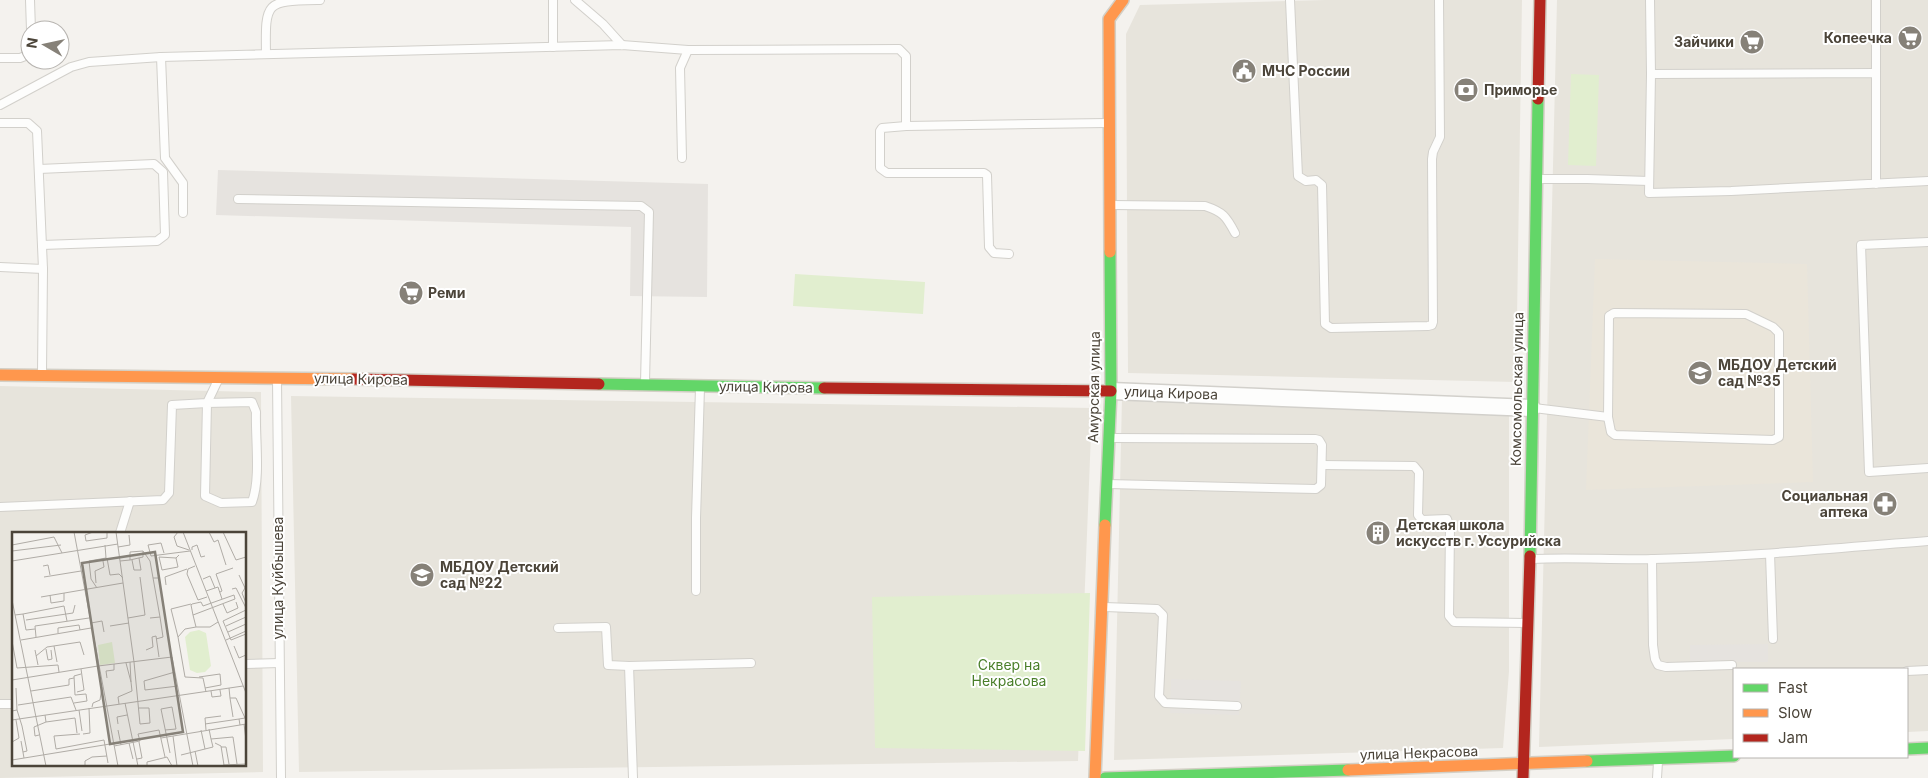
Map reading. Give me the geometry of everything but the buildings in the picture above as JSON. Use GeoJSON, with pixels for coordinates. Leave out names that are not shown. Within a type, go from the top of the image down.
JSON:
{"type":"FeatureCollection","features":[{"type":"Feature","properties":{"kind":"main road","name":"Амурская улица"},"geometry":{"type":"LineString","coordinates":[[1095,778],[1111,391],[1109,19],[1123,0]]}},
{"type":"Feature","properties":{"kind":"main road","name":"Комсомольская улица"},"geometry":{"type":"LineString","coordinates":[[1523,778],[1529,623],[1535,180],[1540,0]]}},
{"type":"Feature","properties":{"kind":"main road","name":"улица Кирова"},"geometry":{"type":"LineString","coordinates":[[0,375],[277,377],[700,386],[1111,391]]}},
{"type":"Feature","properties":{"kind":"main road"},"geometry":{"type":"LineString","coordinates":[[1908,749],[1928,748]]}},
{"type":"Feature","properties":{"kind":"main road","name":"улица Некрасова"},"geometry":{"type":"LineString","coordinates":[[1105,778],[1321,775],[1524,764],[1733,756]]}},
{"type":"Feature","properties":{"kind":"street","name":"улица Кирова"},"geometry":{"type":"LineString","coordinates":[[1111,391],[1532,408]]}},
{"type":"Feature","properties":{"kind":"lane"},"geometry":{"type":"LineString","coordinates":[[30,0],[31,20]]}},
{"type":"Feature","properties":{"kind":"lane"},"geometry":{"type":"LineString","coordinates":[[266,54],[265,21],[267,14],[273,6],[281,1],[320,0]]}},
{"type":"Feature","properties":{"kind":"lane"},"geometry":{"type":"LineString","coordinates":[[553,0],[553,47]]}},
{"type":"Feature","properties":{"kind":"lane"},"geometry":{"type":"LineString","coordinates":[[575,0],[603,24],[622,45]]}},
{"type":"Feature","properties":{"kind":"lane"},"geometry":{"type":"LineString","coordinates":[[1290,0],[1298,176],[1306,181],[1316,180],[1322,185],[1324,324],[1331,328],[1428,326],[1432,325],[1433,322],[1432,159],[1440,137],[1439,0]]}},
{"type":"Feature","properties":{"kind":"lane"},"geometry":{"type":"LineString","coordinates":[[1650,0],[1649,193],[1731,191],[1928,181]]}},
{"type":"Feature","properties":{"kind":"lane"},"geometry":{"type":"LineString","coordinates":[[1876,0],[1876,184]]}},
{"type":"Feature","properties":{"kind":"lane"},"geometry":{"type":"LineString","coordinates":[[0,105],[71,67],[89,62],[161,57],[622,45],[688,50],[899,49],[906,56],[906,126]]}},
{"type":"Feature","properties":{"kind":"lane"},"geometry":{"type":"LineString","coordinates":[[682,158],[680,68],[688,50]]}},
{"type":"Feature","properties":{"kind":"lane"},"geometry":{"type":"LineString","coordinates":[[161,57],[165,158],[183,184],[183,213]]}},
{"type":"Feature","properties":{"kind":"lane"},"geometry":{"type":"LineString","coordinates":[[0,58],[20,58]]}},
{"type":"Feature","properties":{"kind":"lane"},"geometry":{"type":"LineString","coordinates":[[1651,74],[1876,73]]}},
{"type":"Feature","properties":{"kind":"lane"},"geometry":{"type":"LineString","coordinates":[[0,123],[28,123],[37,130],[44,269],[42,375]]}},
{"type":"Feature","properties":{"kind":"lane"},"geometry":{"type":"LineString","coordinates":[[1009,254],[994,253],[989,248],[989,179],[987,175],[984,173],[887,173],[880,168],[880,131],[886,126],[1109,123]]}},
{"type":"Feature","properties":{"kind":"lane"},"geometry":{"type":"LineString","coordinates":[[39,169],[154,164],[163,172],[165,235],[157,242],[42,245]]}},
{"type":"Feature","properties":{"kind":"lane"},"geometry":{"type":"LineString","coordinates":[[1535,180],[1649,181]]}},
{"type":"Feature","properties":{"kind":"lane"},"geometry":{"type":"LineString","coordinates":[[238,199],[641,206],[649,212],[644,385]]}},
{"type":"Feature","properties":{"kind":"lane"},"geometry":{"type":"LineString","coordinates":[[1110,205],[1205,206],[1218,210],[1226,217],[1235,233]]}},
{"type":"Feature","properties":{"kind":"lane"},"geometry":{"type":"LineString","coordinates":[[1928,242],[1861,245],[1869,472],[1928,468]]}},
{"type":"Feature","properties":{"kind":"lane"},"geometry":{"type":"LineString","coordinates":[[0,267],[44,269]]}},
{"type":"Feature","properties":{"kind":"lane"},"geometry":{"type":"LineString","coordinates":[[1614,313],[1746,314],[1773,327],[1780,333],[1779,437],[1774,440],[1615,435],[1611,432],[1608,417],[1609,316],[1614,313]]}},
{"type":"Feature","properties":{"kind":"lane"},"geometry":{"type":"LineString","coordinates":[[0,507],[163,500],[169,493],[172,405],[207,403],[252,402],[256,412],[256,483],[252,502],[222,503],[205,496],[207,403],[220,377]]}},
{"type":"Feature","properties":{"kind":"lane","name":"улица Куйбышева"},"geometry":{"type":"LineString","coordinates":[[277,377],[281,778]]}},
{"type":"Feature","properties":{"kind":"lane"},"geometry":{"type":"LineString","coordinates":[[696,591],[700,386]]}},
{"type":"Feature","properties":{"kind":"lane"},"geometry":{"type":"LineString","coordinates":[[1532,408],[1608,417]]}},
{"type":"Feature","properties":{"kind":"lane"},"geometry":{"type":"LineString","coordinates":[[1107,484],[1316,489],[1321,485],[1322,465],[1322,445],[1319,440],[1315,439],[1109,438]]}},
{"type":"Feature","properties":{"kind":"lane"},"geometry":{"type":"LineString","coordinates":[[1322,465],[1414,466],[1419,472],[1418,515],[1422,520],[1446,520],[1450,528],[1449,616],[1454,622],[1529,623]]}},
{"type":"Feature","properties":{"kind":"lane"},"geometry":{"type":"LineString","coordinates":[[120,532],[130,501]]}},
{"type":"Feature","properties":{"kind":"lane"},"geometry":{"type":"LineString","coordinates":[[1530,559],[1576,557],[1652,559],[1770,554],[1928,540]]}},
{"type":"Feature","properties":{"kind":"lane"},"geometry":{"type":"LineString","coordinates":[[1770,554],[1773,639]]}},
{"type":"Feature","properties":{"kind":"lane"},"geometry":{"type":"LineString","coordinates":[[1652,559],[1654,645],[1655,659],[1658,665],[1666,667],[1732,665]]}},
{"type":"Feature","properties":{"kind":"lane"},"geometry":{"type":"LineString","coordinates":[[1103,607],[1157,608],[1163,615],[1159,696],[1165,703],[1237,706]]}},
{"type":"Feature","properties":{"kind":"lane"},"geometry":{"type":"LineString","coordinates":[[558,628],[606,627],[608,665],[751,663]]}},
{"type":"Feature","properties":{"kind":"lane"},"geometry":{"type":"LineString","coordinates":[[246,664],[279,662]]}},
{"type":"Feature","properties":{"kind":"lane"},"geometry":{"type":"LineString","coordinates":[[629,666],[633,778]]}},
{"type":"Feature","properties":{"kind":"lane"},"geometry":{"type":"LineString","coordinates":[[1908,671],[1928,670]]}},
{"type":"Feature","properties":{"kind":"lane"},"geometry":{"type":"LineString","coordinates":[[1657,778],[1658,760]]}},
{"type":"Feature","properties":{"kind":"shaded area"},"geometry":{"type":"Polygon","coordinates":[[[1325,0],[1522,0],[1516,382],[1128,373],[1126,34],[1140,5],[1325,0]]]}},
{"type":"Feature","properties":{"kind":"shaded area"},"geometry":{"type":"Polygon","coordinates":[[[1557,0],[1928,0],[1928,731],[1908,732],[1908,668],[1733,668],[1733,739],[1539,747],[1557,0]]]}},
{"type":"Feature","properties":{"kind":"shaded area"},"geometry":{"type":"Polygon","coordinates":[[[218,170],[708,184],[707,297],[630,296],[631,227],[216,215],[218,170]]]}},
{"type":"Feature","properties":{"kind":"shaded area","name":"МБДОУ Детский сад №35"},"geometry":{"type":"Polygon","coordinates":[[[1595,259],[1807,264],[1813,482],[1586,490],[1595,259]]]}},
{"type":"Feature","properties":{"kind":"shaded area"},"geometry":{"type":"Polygon","coordinates":[[[0,386],[261,392],[263,772],[0,778],[0,386]]]}},
{"type":"Feature","properties":{"kind":"shaded area"},"geometry":{"type":"Polygon","coordinates":[[[291,396],[1092,408],[1078,761],[299,772],[291,396]]]}},
{"type":"Feature","properties":{"kind":"shaded area"},"geometry":{"type":"Polygon","coordinates":[[[1122,397],[1509,409],[1509,671],[1503,748],[1114,760],[1122,397]]]}},
{"type":"Feature","properties":{"kind":"shaded area"},"geometry":{"type":"Polygon","coordinates":[[[1768,644],[1768,662],[1690,662],[1690,645],[1768,644]]]}},
{"type":"Feature","properties":{"kind":"shaded area"},"geometry":{"type":"Polygon","coordinates":[[[1171,679],[1241,681],[1239,715],[1170,713],[1171,679]]]}},
{"type":"Feature","properties":{"kind":"green space"},"geometry":{"type":"Polygon","coordinates":[[[1571,74],[1599,75],[1596,166],[1568,165],[1571,74]]]}},
{"type":"Feature","properties":{"kind":"green space"},"geometry":{"type":"Polygon","coordinates":[[[795,274],[925,282],[923,314],[793,306],[795,274]]]}},
{"type":"Feature","properties":{"kind":"green space","name":"Сквер на Некрасова"},"geometry":{"type":"Polygon","coordinates":[[[1090,593],[1085,751],[875,748],[872,597],[1090,593]]]}},
{"type":"Feature","properties":{"kind":"traffic: fast"},"geometry":{"type":"LineString","coordinates":[[1530,556],[1538,99]]}},
{"type":"Feature","properties":{"kind":"traffic: fast"},"geometry":{"type":"LineString","coordinates":[[1105,525],[1111,391],[1110,252]]}},
{"type":"Feature","properties":{"kind":"traffic: fast"},"geometry":{"type":"LineString","coordinates":[[599,384],[824,388]]}},
{"type":"Feature","properties":{"kind":"traffic: fast"},"geometry":{"type":"LineString","coordinates":[[1908,749],[1928,748]]}},
{"type":"Feature","properties":{"kind":"traffic: fast"},"geometry":{"type":"LineString","coordinates":[[1587,761],[1733,756]]}},
{"type":"Feature","properties":{"kind":"traffic: fast"},"geometry":{"type":"LineString","coordinates":[[1105,778],[1348,770]]}},
{"type":"Feature","properties":{"kind":"traffic: slow"},"geometry":{"type":"LineString","coordinates":[[1110,252],[1109,19],[1123,0]]}},
{"type":"Feature","properties":{"kind":"traffic: slow"},"geometry":{"type":"LineString","coordinates":[[0,375],[353,379]]}},
{"type":"Feature","properties":{"kind":"traffic: slow"},"geometry":{"type":"LineString","coordinates":[[1095,778],[1105,525]]}},
{"type":"Feature","properties":{"kind":"traffic: slow"},"geometry":{"type":"LineString","coordinates":[[1348,770],[1587,761]]}},
{"type":"Feature","properties":{"kind":"traffic: jam"},"geometry":{"type":"LineString","coordinates":[[1538,99],[1540,0]]}},
{"type":"Feature","properties":{"kind":"traffic: jam"},"geometry":{"type":"LineString","coordinates":[[353,379],[599,384]]}},
{"type":"Feature","properties":{"kind":"traffic: jam"},"geometry":{"type":"LineString","coordinates":[[824,388],[1111,391]]}},
{"type":"Feature","properties":{"kind":"traffic: jam"},"geometry":{"type":"LineString","coordinates":[[1523,778],[1530,556]]}},
{"type":"Feature","properties":{"kind":"place","name":"Копеечка"},"geometry":{"type":"Point","coordinates":[1910,38]}},
{"type":"Feature","properties":{"kind":"place","name":"Зайчики"},"geometry":{"type":"Point","coordinates":[1752,42]}},
{"type":"Feature","properties":{"kind":"place","name":"МЧС России"},"geometry":{"type":"Point","coordinates":[1244,71]}},
{"type":"Feature","properties":{"kind":"place","name":"Приморье"},"geometry":{"type":"Point","coordinates":[1466,90]}},
{"type":"Feature","properties":{"kind":"place","name":"Реми"},"geometry":{"type":"Point","coordinates":[411,293]}},
{"type":"Feature","properties":{"kind":"place","name":"МБДОУ Детский сад №35"},"geometry":{"type":"Point","coordinates":[1700,373]}},
{"type":"Feature","properties":{"kind":"place","name":"Социальная аптека"},"geometry":{"type":"Point","coordinates":[1885,504]}},
{"type":"Feature","properties":{"kind":"place","name":"Детская школа искусств г. Уссурийска"},"geometry":{"type":"Point","coordinates":[1378,533]}},
{"type":"Feature","properties":{"kind":"place","name":"МБДОУ Детский сад №22"},"geometry":{"type":"Point","coordinates":[422,575]}}]}
